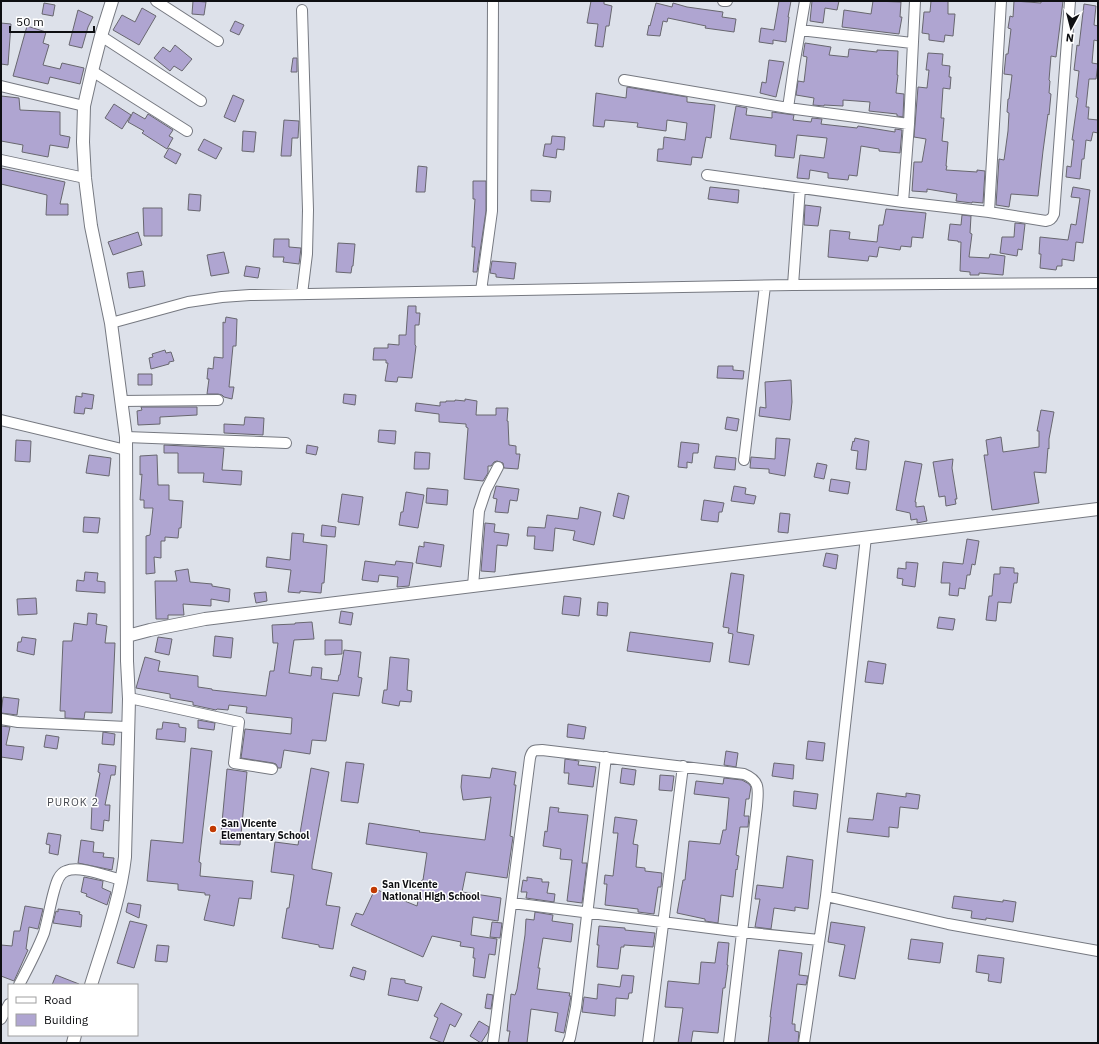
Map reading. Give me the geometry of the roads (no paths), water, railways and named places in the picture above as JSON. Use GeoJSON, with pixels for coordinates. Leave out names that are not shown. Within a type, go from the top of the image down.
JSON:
{"type":"FeatureCollection","features":[{"type":"Feature","properties":{"kind":"street"},"geometry":{"type":"LineString","coordinates":[[91,984],[122,880],[125,857],[129,699],[127,662],[126,437],[111,323],[91,226],[85,178],[83,142],[84,106],[101,36],[112,1]]}},
{"type":"Feature","properties":{"kind":"street"},"geometry":{"type":"LineString","coordinates":[[156,1],[218,41]]}},
{"type":"Feature","properties":{"kind":"street"},"geometry":{"type":"LineString","coordinates":[[481,291],[492,211],[493,1]]}},
{"type":"Feature","properties":{"kind":"street"},"geometry":{"type":"LineString","coordinates":[[788,108],[805,1]]}},
{"type":"Feature","properties":{"kind":"street"},"geometry":{"type":"LineString","coordinates":[[903,202],[909,124],[914,1]]}},
{"type":"Feature","properties":{"kind":"street"},"geometry":{"type":"LineString","coordinates":[[989,212],[1002,1]]}},
{"type":"Feature","properties":{"kind":"street"},"geometry":{"type":"LineString","coordinates":[[707,175],[903,202],[989,212],[1046,221],[1050,220],[1053,218],[1070,1]]}},
{"type":"Feature","properties":{"kind":"street"},"geometry":{"type":"LineString","coordinates":[[302,10],[308,210],[307,254],[302,294]]}},
{"type":"Feature","properties":{"kind":"street"},"geometry":{"type":"LineString","coordinates":[[800,30],[912,43]]}},
{"type":"Feature","properties":{"kind":"street"},"geometry":{"type":"LineString","coordinates":[[101,36],[202,101]]}},
{"type":"Feature","properties":{"kind":"street"},"geometry":{"type":"LineString","coordinates":[[92,71],[187,130]]}},
{"type":"Feature","properties":{"kind":"street"},"geometry":{"type":"LineString","coordinates":[[624,80],[788,108],[909,124]]}},
{"type":"Feature","properties":{"kind":"street"},"geometry":{"type":"LineString","coordinates":[[1,86],[84,106]]}},
{"type":"Feature","properties":{"kind":"street"},"geometry":{"type":"LineString","coordinates":[[1,160],[85,178]]}},
{"type":"Feature","properties":{"kind":"street"},"geometry":{"type":"LineString","coordinates":[[792,285],[800,188]]}},
{"type":"Feature","properties":{"kind":"street"},"geometry":{"type":"LineString","coordinates":[[111,323],[188,302],[229,296],[792,285],[1098,283]]}},
{"type":"Feature","properties":{"kind":"street"},"geometry":{"type":"LineString","coordinates":[[744,460],[765,286]]}},
{"type":"Feature","properties":{"kind":"street"},"geometry":{"type":"LineString","coordinates":[[122,401],[218,400]]}},
{"type":"Feature","properties":{"kind":"street"},"geometry":{"type":"LineString","coordinates":[[1,420],[126,450]]}},
{"type":"Feature","properties":{"kind":"street"},"geometry":{"type":"LineString","coordinates":[[126,437],[286,443]]}},
{"type":"Feature","properties":{"kind":"street"},"geometry":{"type":"LineString","coordinates":[[473,586],[479,511],[486,490],[498,467]]}},
{"type":"Feature","properties":{"kind":"street"},"geometry":{"type":"LineString","coordinates":[[127,636],[205,619],[1098,509]]}},
{"type":"Feature","properties":{"kind":"street"},"geometry":{"type":"LineString","coordinates":[[804,1043],[826,896],[866,537]]}},
{"type":"Feature","properties":{"kind":"street"},"geometry":{"type":"LineString","coordinates":[[129,699],[239,722],[234,763],[272,769]]}},
{"type":"Feature","properties":{"kind":"street"},"geometry":{"type":"LineString","coordinates":[[1,719],[18,722],[128,727]]}},
{"type":"Feature","properties":{"kind":"street"},"geometry":{"type":"LineString","coordinates":[[493,1043],[531,751],[533,750],[606,757],[744,774],[752,777],[757,783],[757,806],[729,1043]]}},
{"type":"Feature","properties":{"kind":"street"},"geometry":{"type":"LineString","coordinates":[[568,1043],[576,1007],[589,913],[606,757]]}},
{"type":"Feature","properties":{"kind":"street"},"geometry":{"type":"LineString","coordinates":[[648,1043],[683,766]]}},
{"type":"Feature","properties":{"kind":"street"},"geometry":{"type":"LineString","coordinates":[[20,984],[44,932],[49,906],[58,879],[64,872],[72,869],[82,870],[122,880]]}},
{"type":"Feature","properties":{"kind":"street"},"geometry":{"type":"LineString","coordinates":[[826,896],[948,924],[1098,951]]}},
{"type":"Feature","properties":{"kind":"street"},"geometry":{"type":"LineString","coordinates":[[512,903],[741,932],[819,940]]}},
{"type":"Feature","properties":{"kind":"street"},"geometry":{"type":"LineString","coordinates":[[1,1019],[8,1006]]}},
{"type":"Feature","properties":{"kind":"place","name":"San Vicente Elementary School"},"geometry":{"type":"Point","coordinates":[213,829]}},
{"type":"Feature","properties":{"kind":"place","name":"San Vicente National High School"},"geometry":{"type":"Point","coordinates":[374,890]}},
{"type":"Feature","properties":{"kind":"district","name":"PUROK 2"},"geometry":{"type":"Point","coordinates":[73,802]}}]}
